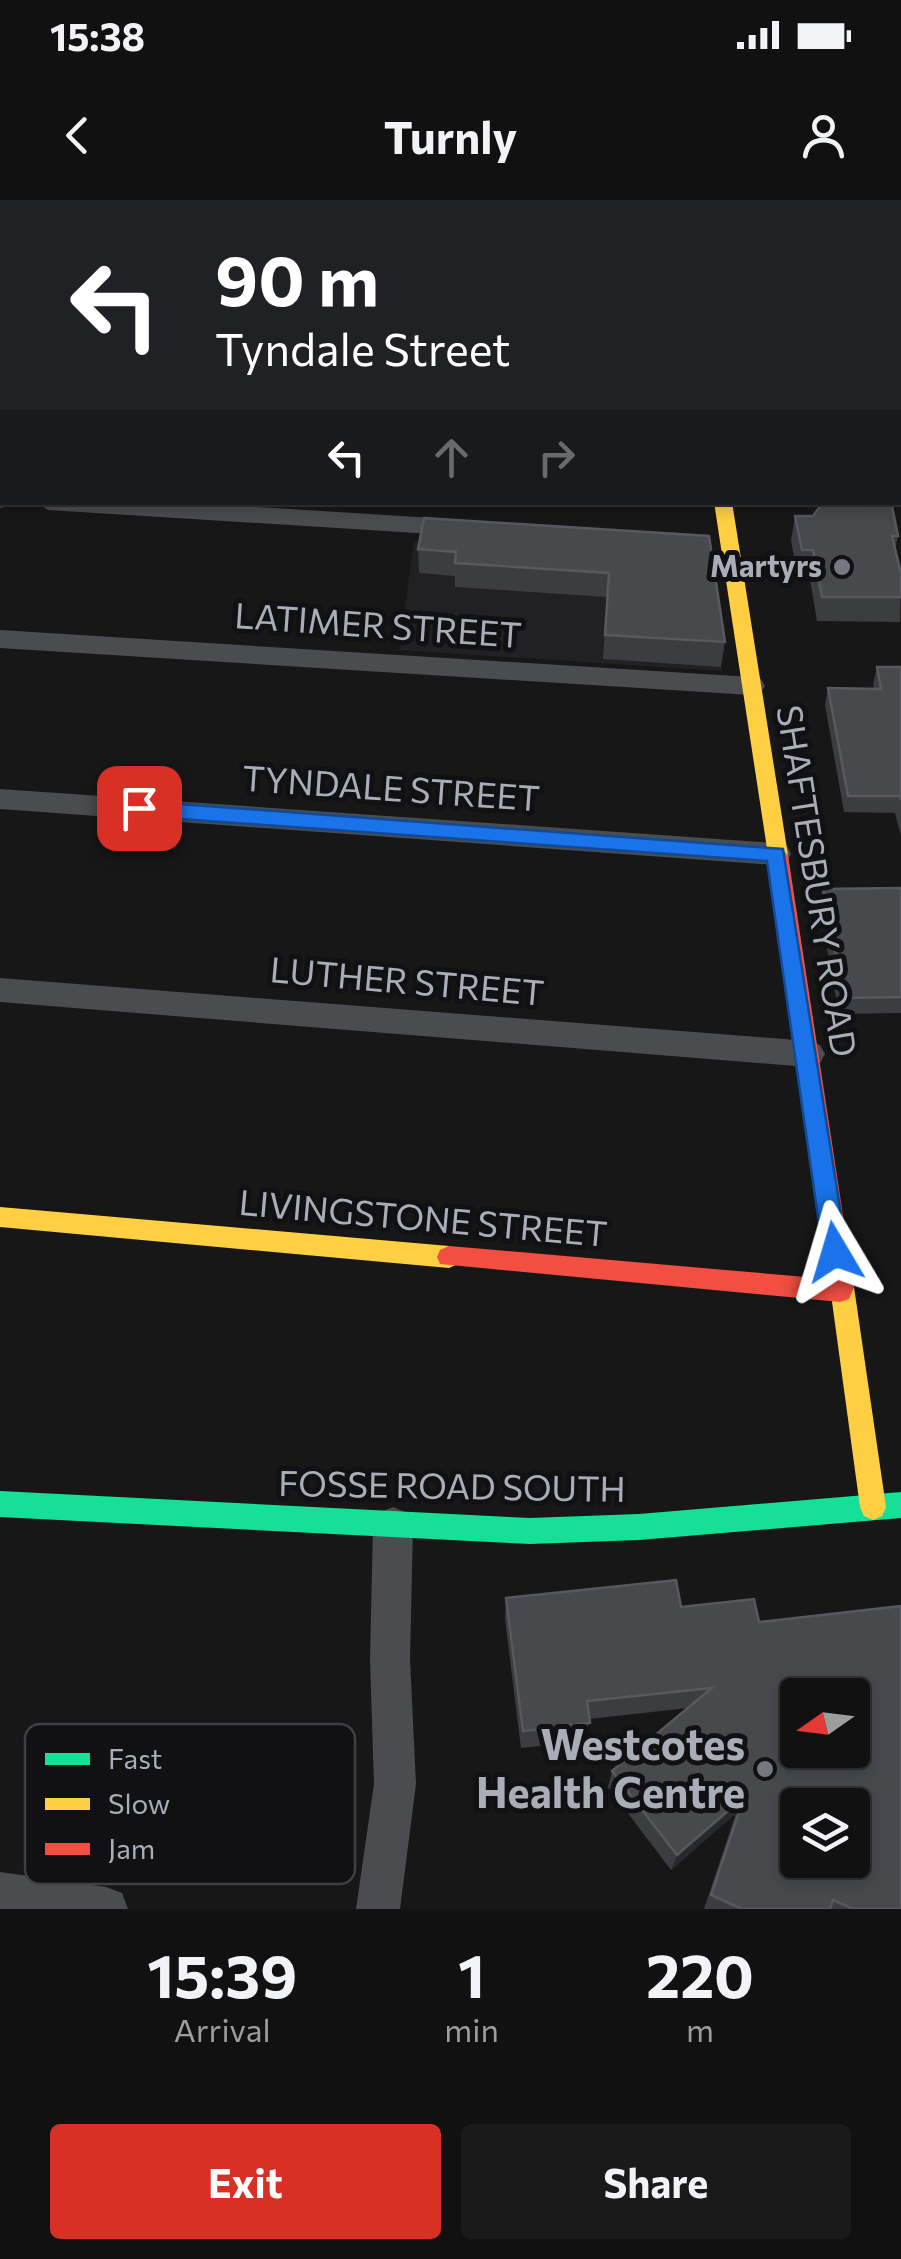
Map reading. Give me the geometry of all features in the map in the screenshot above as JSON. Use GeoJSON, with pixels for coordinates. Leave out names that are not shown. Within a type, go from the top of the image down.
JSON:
{"type":"FeatureCollection","features":[{"type":"Feature","properties":{"kind":"street"},"geometry":{"type":"LineString","coordinates":[[95,505],[488,530]]}},
{"type":"Feature","properties":{"kind":"street","name":"SHAFTESBURY ROAD"},"geometry":{"type":"LineString","coordinates":[[723,505],[720,543],[750,686],[873,1507]]}},
{"type":"Feature","properties":{"kind":"street","name":"LATIMER STREET"},"geometry":{"type":"LineString","coordinates":[[0,639],[750,686]]}},
{"type":"Feature","properties":{"kind":"street","name":"TYNDALE STREET"},"geometry":{"type":"LineString","coordinates":[[0,798],[776,854]]}},
{"type":"Feature","properties":{"kind":"street","name":"LUTHER STREET"},"geometry":{"type":"LineString","coordinates":[[0,990],[808,1054]]}},
{"type":"Feature","properties":{"kind":"street","name":"LIVINGSTONE STREET"},"geometry":{"type":"LineString","coordinates":[[0,1217],[840,1291]]}},
{"type":"Feature","properties":{"kind":"street","name":"FOSSE ROAD SOUTH"},"geometry":{"type":"LineString","coordinates":[[0,1504],[530,1531],[639,1527],[901,1506]]}},
{"type":"Feature","properties":{"kind":"street"},"geometry":{"type":"LineString","coordinates":[[378,1909],[395,1784],[390,1659],[394,1526]]}},
{"type":"Feature","properties":{"kind":"street"},"geometry":{"type":"LineString","coordinates":[[0,1894],[106,1909]]}},
{"type":"Feature","properties":{"kind":"shaded area"},"geometry":{"type":"Polygon","coordinates":[[[414,542],[705,558],[722,671],[399,650],[414,542]]]}},
{"type":"Feature","properties":{"kind":"building","name":"Martyrs"},"geometry":{"type":"Polygon","coordinates":[[[821,505],[892,506],[898,536],[892,536],[901,574],[901,597],[822,597],[813,550],[802,550],[795,516],[813,516],[821,505]]]}},
{"type":"Feature","properties":{"kind":"building"},"geometry":{"type":"Polygon","coordinates":[[[424,518],[709,536],[725,642],[605,635],[609,573],[455,563],[456,552],[418,549],[424,518]]]}},
{"type":"Feature","properties":{"kind":"building"},"geometry":{"type":"Polygon","coordinates":[[[877,667],[901,667],[901,800],[900,796],[848,796],[828,688],[881,689],[877,667]]]}},
{"type":"Feature","properties":{"kind":"building"},"geometry":{"type":"Polygon","coordinates":[[[901,888],[901,997],[844,998],[823,889],[901,888]]]}},
{"type":"Feature","properties":{"kind":"building","name":"Westcotes Health Centre"},"geometry":{"type":"Polygon","coordinates":[[[676,1580],[681,1607],[754,1599],[759,1622],[901,1606],[901,1909],[853,1909],[833,1900],[830,1909],[742,1909],[711,1895],[744,1797],[677,1855],[612,1771],[712,1688],[587,1701],[590,1723],[523,1731],[506,1598],[676,1580]]]}},
{"type":"Feature","properties":{"kind":"traffic: fast"},"geometry":{"type":"LineString","coordinates":[[0,1504],[530,1531],[639,1527],[901,1505]]}},
{"type":"Feature","properties":{"kind":"traffic: slow"},"geometry":{"type":"LineString","coordinates":[[723,505],[778,855]]}},
{"type":"Feature","properties":{"kind":"traffic: slow"},"geometry":{"type":"LineString","coordinates":[[0,1217],[449,1257]]}},
{"type":"Feature","properties":{"kind":"traffic: slow"},"geometry":{"type":"LineString","coordinates":[[842,1287],[873,1507]]}},
{"type":"Feature","properties":{"kind":"traffic: jam"},"geometry":{"type":"LineString","coordinates":[[778,855],[842,1287]]}},
{"type":"Feature","properties":{"kind":"traffic: jam"},"geometry":{"type":"LineString","coordinates":[[449,1257],[840,1291]]}},
{"type":"Feature","properties":{"kind":"place","name":"Martyrs"},"geometry":{"type":"Point","coordinates":[842,567]}},
{"type":"Feature","properties":{"kind":"place","name":"Westcotes Health Centre"},"geometry":{"type":"Point","coordinates":[765,1769]}},
{"type":"Feature","properties":{"kind":"route"},"geometry":{"type":"LineString","coordinates":[[139,808],[776,854],[835,1252]]}}]}
